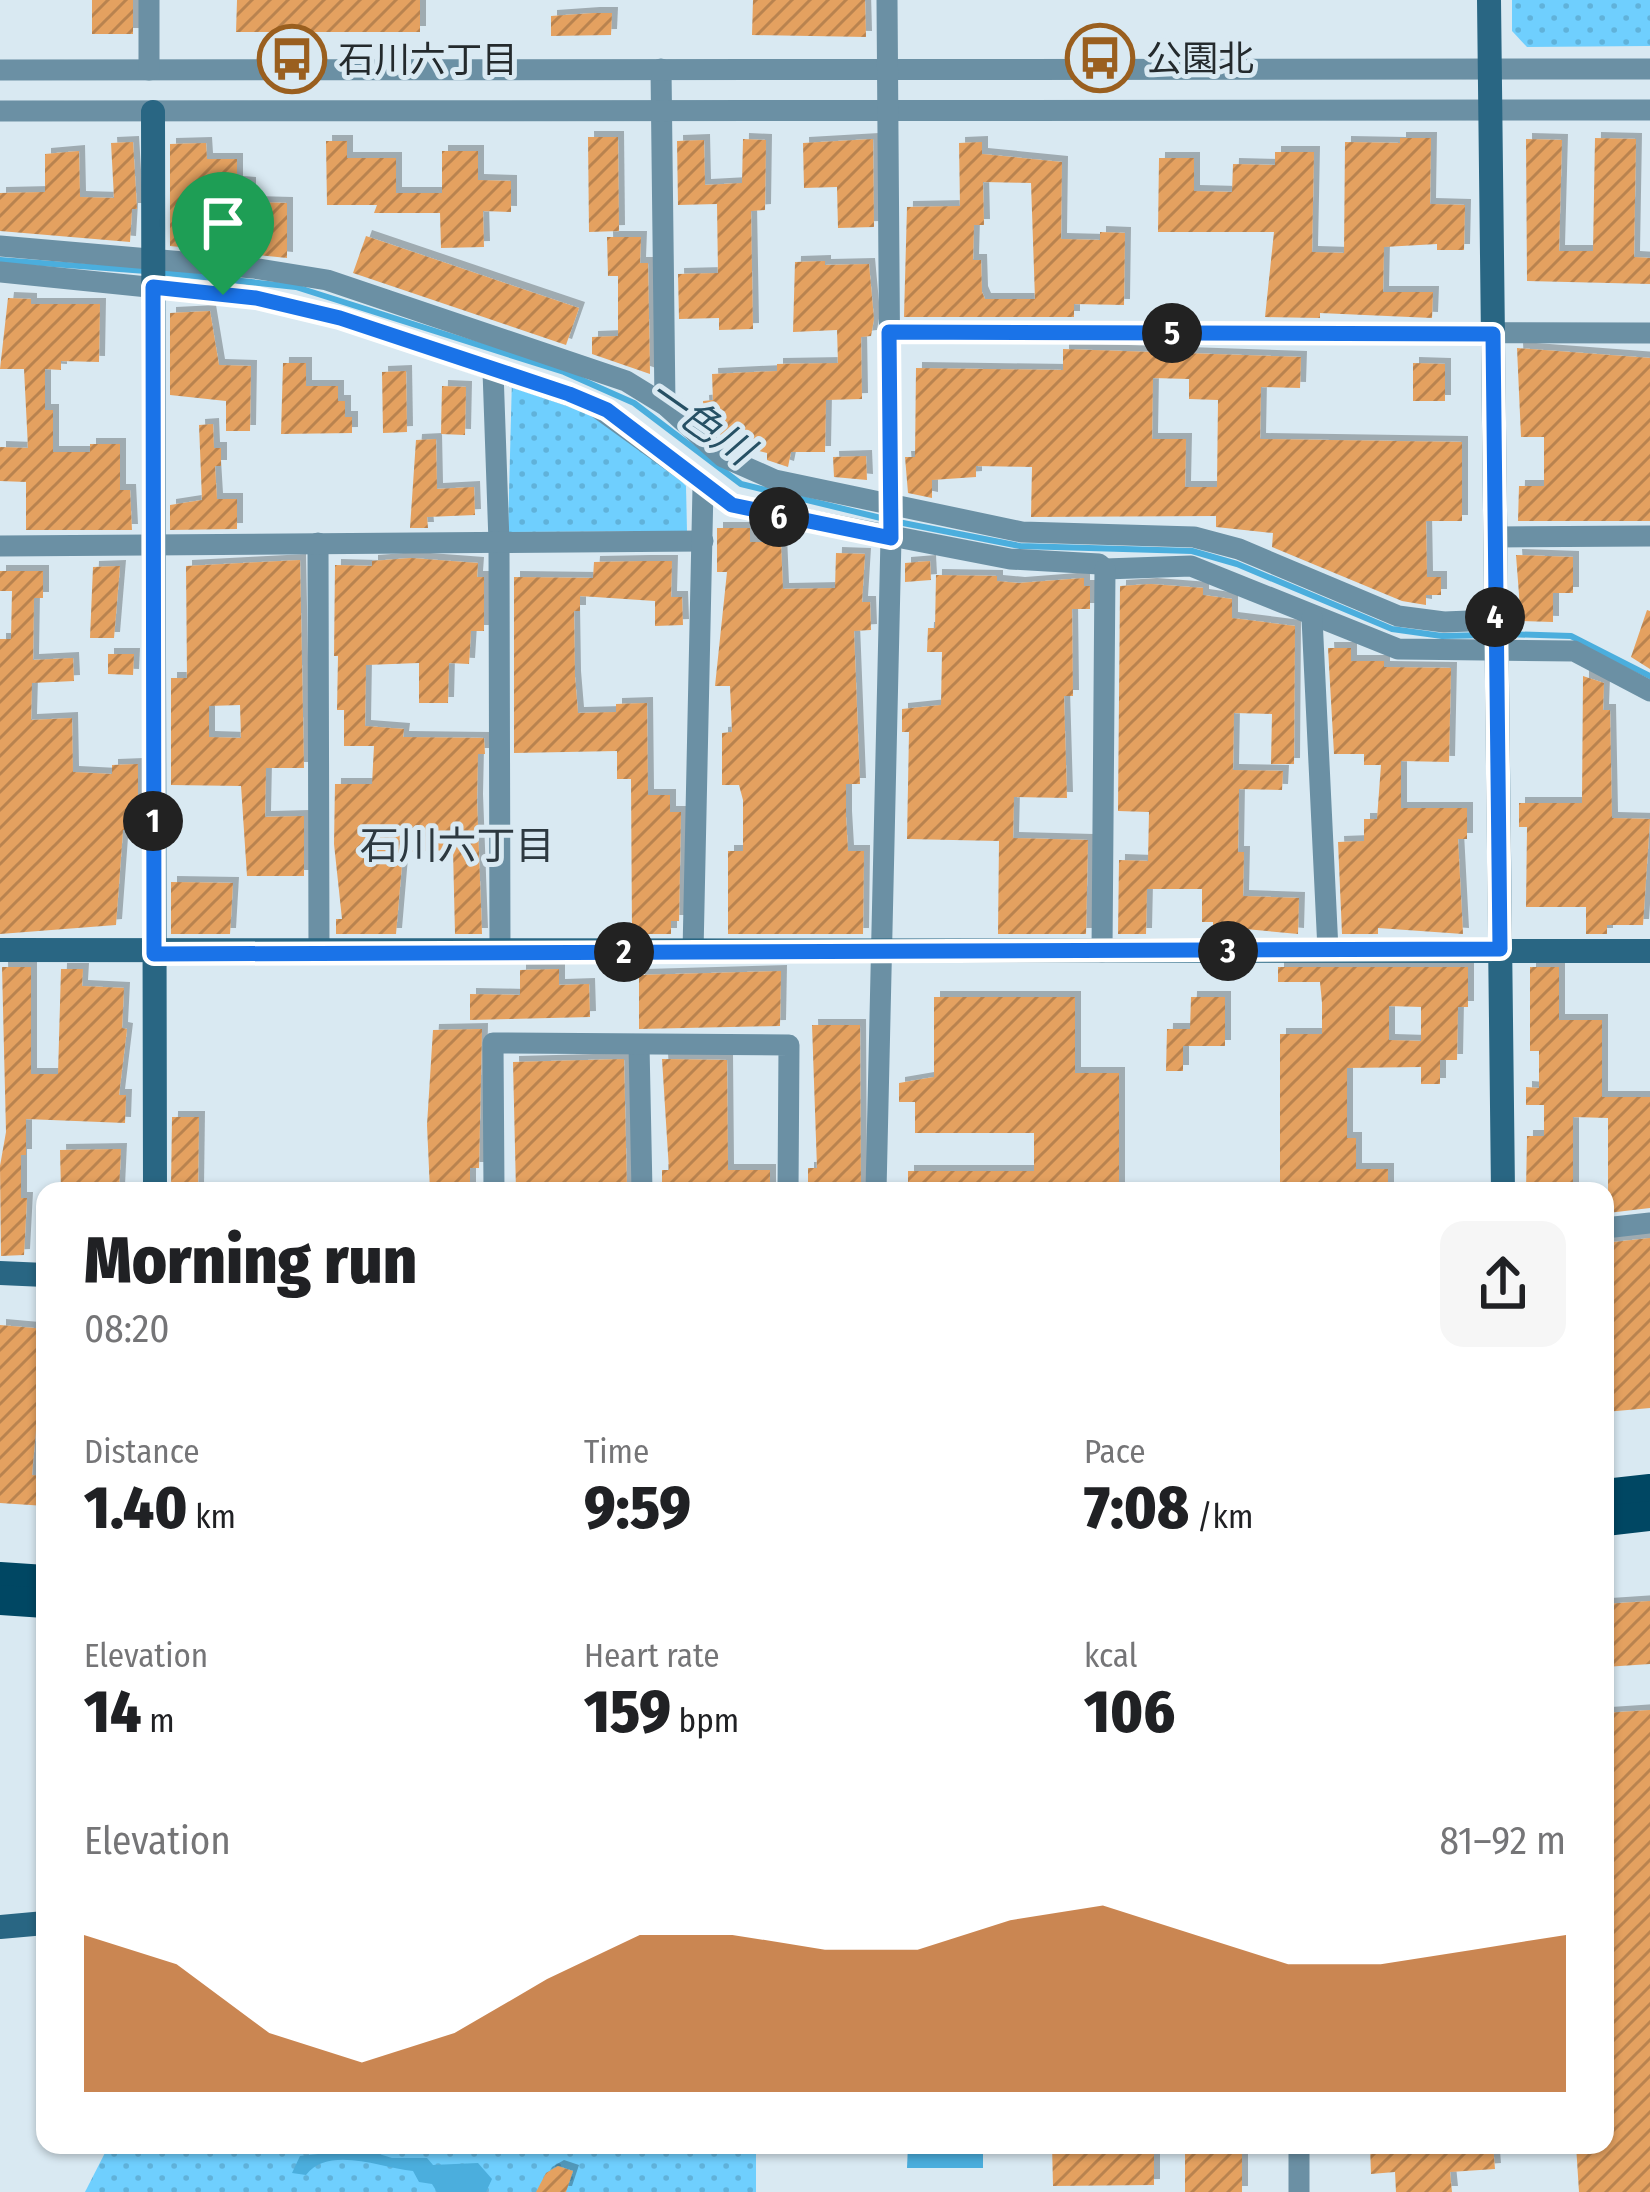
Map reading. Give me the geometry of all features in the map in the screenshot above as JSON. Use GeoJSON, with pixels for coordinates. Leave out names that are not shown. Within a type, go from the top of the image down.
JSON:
{"type":"FeatureCollection","features":[{"type":"Feature","properties":{"kind":"main road"},"geometry":{"type":"LineString","coordinates":[[1614,1493],[1650,1489]]}},
{"type":"Feature","properties":{"kind":"main road"},"geometry":{"type":"LineString","coordinates":[[1614,1520],[1650,1516]]}},
{"type":"Feature","properties":{"kind":"main road"},"geometry":{"type":"LineString","coordinates":[[0,1577],[36,1579]]}},
{"type":"Feature","properties":{"kind":"main road"},"geometry":{"type":"LineString","coordinates":[[0,1600],[36,1602]]}},
{"type":"Feature","properties":{"kind":"street"},"geometry":{"type":"LineString","coordinates":[[149,0],[149,70]]}},
{"type":"Feature","properties":{"kind":"street"},"geometry":{"type":"LineString","coordinates":[[876,1182],[891,522],[887,0]]}},
{"type":"Feature","properties":{"kind":"street"},"geometry":{"type":"LineString","coordinates":[[1489,0],[1503,1182]]}},
{"type":"Feature","properties":{"kind":"street"},"geometry":{"type":"LineString","coordinates":[[661,69],[665,405]]}},
{"type":"Feature","properties":{"kind":"street"},"geometry":{"type":"LineString","coordinates":[[0,70],[1650,69]]}},
{"type":"Feature","properties":{"kind":"street"},"geometry":{"type":"LineString","coordinates":[[0,111],[1650,110]]}},
{"type":"Feature","properties":{"kind":"street"},"geometry":{"type":"LineString","coordinates":[[153,112],[155,1182]]}},
{"type":"Feature","properties":{"kind":"street"},"geometry":{"type":"LineString","coordinates":[[0,246],[153,273],[297,307],[607,410],[703,487],[732,505],[763,514],[1022,532],[1194,537],[1239,549],[1398,616],[1574,651],[1650,692]]}},
{"type":"Feature","properties":{"kind":"street"},"geometry":{"type":"LineString","coordinates":[[0,272],[327,280],[597,370],[665,405],[722,457],[754,474],[891,522],[1105,569],[1191,566],[1397,649],[1495,637]]}},
{"type":"Feature","properties":{"kind":"street"},"geometry":{"type":"LineString","coordinates":[[889,332],[1650,333]]}},
{"type":"Feature","properties":{"kind":"street"},"geometry":{"type":"LineString","coordinates":[[493,371],[499,542],[500,952]]}},
{"type":"Feature","properties":{"kind":"street"},"geometry":{"type":"LineString","coordinates":[[693,952],[703,487]]}},
{"type":"Feature","properties":{"kind":"street"},"geometry":{"type":"LineString","coordinates":[[1495,537],[1650,536]]}},
{"type":"Feature","properties":{"kind":"street"},"geometry":{"type":"LineString","coordinates":[[0,546],[703,541]]}},
{"type":"Feature","properties":{"kind":"street"},"geometry":{"type":"LineString","coordinates":[[318,543],[320,954]]}},
{"type":"Feature","properties":{"kind":"street"},"geometry":{"type":"LineString","coordinates":[[1102,952],[1105,569]]}},
{"type":"Feature","properties":{"kind":"street"},"geometry":{"type":"LineString","coordinates":[[1312,618],[1328,950]]}},
{"type":"Feature","properties":{"kind":"street"},"geometry":{"type":"LineString","coordinates":[[0,950],[154,954],[1650,951]]}},
{"type":"Feature","properties":{"kind":"street"},"geometry":{"type":"LineString","coordinates":[[494,1182],[493,1043],[789,1046],[788,1182]]}},
{"type":"Feature","properties":{"kind":"street"},"geometry":{"type":"LineString","coordinates":[[639,1045],[642,1182]]}},
{"type":"Feature","properties":{"kind":"street"},"geometry":{"type":"LineString","coordinates":[[1614,1227],[1650,1223]]}},
{"type":"Feature","properties":{"kind":"street"},"geometry":{"type":"LineString","coordinates":[[0,1273],[36,1275]]}},
{"type":"Feature","properties":{"kind":"street"},"geometry":{"type":"LineString","coordinates":[[0,1927],[36,1924]]}},
{"type":"Feature","properties":{"kind":"street"},"geometry":{"type":"LineString","coordinates":[[1299,2154],[1299,2192]]}},
{"type":"Feature","properties":{"kind":"shaded area"},"geometry":{"type":"Polygon","coordinates":[[[1512,0],[1650,0],[1650,46],[1527,47],[1512,31],[1512,0]]]}},
{"type":"Feature","properties":{"kind":"shaded area"},"geometry":{"type":"Polygon","coordinates":[[[512,378],[605,422],[667,467],[686,486],[687,531],[508,532],[512,378]]]}},
{"type":"Feature","properties":{"kind":"shaded area"},"geometry":{"type":"Polygon","coordinates":[[[104,2154],[756,2154],[756,2192],[85,2192],[104,2154]]]}},
{"type":"Feature","properties":{"kind":"shaded area"},"geometry":{"type":"Polygon","coordinates":[[[379,2154],[427,2158],[433,2165],[478,2163],[492,2179],[486,2192],[437,2192],[432,2184],[419,2182],[413,2171],[356,2161],[328,2161],[306,2175],[292,2173],[300,2156],[379,2154]]]}},
{"type":"Feature","properties":{"kind":"shaded area"},"geometry":{"type":"Polygon","coordinates":[[[908,2154],[983,2154],[983,2168],[907,2168],[908,2154]]]}},
{"type":"Feature","properties":{"kind":"building"},"geometry":{"type":"Polygon","coordinates":[[[92,0],[133,0],[133,34],[92,34],[92,0]]]}},
{"type":"Feature","properties":{"kind":"building"},"geometry":{"type":"Polygon","coordinates":[[[237,0],[420,0],[420,32],[236,32],[237,0]]]}},
{"type":"Feature","properties":{"kind":"building"},"geometry":{"type":"Polygon","coordinates":[[[753,0],[865,0],[866,37],[752,35],[753,0]]]}},
{"type":"Feature","properties":{"kind":"building"},"geometry":{"type":"Polygon","coordinates":[[[612,13],[611,35],[551,36],[551,16],[612,13]]]}},
{"type":"Feature","properties":{"kind":"building"},"geometry":{"type":"Polygon","coordinates":[[[588,137],[618,137],[619,231],[589,232],[588,137]]]}},
{"type":"Feature","properties":{"kind":"building"},"geometry":{"type":"Polygon","coordinates":[[[1400,138],[1431,138],[1430,204],[1465,205],[1464,250],[1437,250],[1437,244],[1384,247],[1383,292],[1433,292],[1432,318],[1320,313],[1320,318],[1265,317],[1274,232],[1158,232],[1159,158],[1194,158],[1194,191],[1232,192],[1233,164],[1275,165],[1275,152],[1314,152],[1312,252],[1344,253],[1345,142],[1400,143],[1400,138]]]}},
{"type":"Feature","properties":{"kind":"building"},"geometry":{"type":"Polygon","coordinates":[[[1595,138],[1636,139],[1634,257],[1650,258],[1650,284],[1527,281],[1526,139],[1562,140],[1559,251],[1593,251],[1595,138]]]}},
{"type":"Feature","properties":{"kind":"building"},"geometry":{"type":"Polygon","coordinates":[[[743,139],[766,140],[765,210],[751,211],[753,329],[719,330],[719,318],[679,319],[678,274],[718,273],[717,204],[678,205],[677,141],[704,140],[705,185],[742,183],[743,139]]]}},
{"type":"Feature","properties":{"kind":"building"},"geometry":{"type":"Polygon","coordinates":[[[873,139],[874,227],[838,228],[837,187],[804,188],[803,143],[873,139]]]}},
{"type":"Feature","properties":{"kind":"building"},"geometry":{"type":"Polygon","coordinates":[[[326,141],[347,141],[347,158],[396,158],[396,193],[442,193],[442,151],[478,151],[478,180],[511,181],[511,212],[483,211],[484,247],[441,248],[440,213],[374,213],[377,205],[327,205],[326,141]]]}},
{"type":"Feature","properties":{"kind":"building"},"geometry":{"type":"Polygon","coordinates":[[[133,142],[137,209],[132,209],[130,242],[0,231],[0,193],[45,192],[45,154],[79,151],[80,197],[114,198],[111,143],[133,142]]]}},
{"type":"Feature","properties":{"kind":"building"},"geometry":{"type":"Polygon","coordinates":[[[982,142],[982,154],[1062,162],[1061,239],[1100,240],[1100,232],[1125,233],[1124,305],[1074,304],[1074,317],[904,317],[907,207],[960,206],[959,143],[982,142]],[[983,182],[984,225],[974,225],[973,260],[981,260],[985,299],[1035,299],[1031,183],[983,182]]]}},
{"type":"Feature","properties":{"kind":"building"},"geometry":{"type":"Polygon","coordinates":[[[206,143],[207,159],[237,159],[237,182],[250,183],[250,202],[287,203],[287,258],[170,246],[170,144],[206,143]]]}},
{"type":"Feature","properties":{"kind":"building"},"geometry":{"type":"Polygon","coordinates":[[[366,236],[579,308],[566,345],[353,273],[366,236]]]}},
{"type":"Feature","properties":{"kind":"building"},"geometry":{"type":"Polygon","coordinates":[[[607,237],[641,237],[640,263],[648,263],[650,374],[592,354],[592,337],[618,336],[618,276],[608,276],[607,237]]]}},
{"type":"Feature","properties":{"kind":"building"},"geometry":{"type":"Polygon","coordinates":[[[825,261],[825,265],[869,264],[874,319],[871,336],[861,337],[862,399],[826,400],[825,452],[791,452],[788,467],[767,460],[767,453],[731,444],[704,420],[703,401],[713,400],[712,374],[777,371],[777,364],[838,363],[837,330],[793,332],[795,262],[825,261]]]}},
{"type":"Feature","properties":{"kind":"building"},"geometry":{"type":"Polygon","coordinates":[[[8,298],[31,299],[31,304],[100,304],[99,362],[61,361],[61,370],[45,369],[45,410],[53,410],[53,452],[90,452],[90,444],[120,444],[120,490],[130,490],[132,530],[26,530],[26,482],[0,481],[0,447],[28,448],[24,369],[0,369],[8,298]]]}},
{"type":"Feature","properties":{"kind":"building"},"geometry":{"type":"Polygon","coordinates":[[[210,311],[219,365],[251,366],[250,431],[226,431],[226,401],[170,395],[170,313],[210,311]]]}},
{"type":"Feature","properties":{"kind":"building"},"geometry":{"type":"Polygon","coordinates":[[[1517,348],[1650,358],[1650,521],[1518,521],[1519,486],[1544,486],[1544,437],[1521,437],[1517,348]]]}},
{"type":"Feature","properties":{"kind":"building"},"geometry":{"type":"Polygon","coordinates":[[[1063,349],[1301,357],[1300,388],[1261,387],[1260,439],[1462,442],[1462,521],[1426,521],[1427,577],[1441,577],[1441,595],[1426,595],[1426,605],[1402,601],[1272,547],[1273,533],[1216,527],[1216,516],[1031,517],[1032,467],[976,466],[976,477],[932,480],[932,498],[908,493],[905,457],[915,457],[916,368],[1063,370],[1063,349]],[[1153,378],[1152,439],[1186,439],[1185,487],[1217,487],[1218,400],[1189,399],[1189,379],[1153,378]]]}},
{"type":"Feature","properties":{"kind":"building"},"geometry":{"type":"Polygon","coordinates":[[[283,363],[306,363],[306,386],[338,386],[345,417],[352,417],[352,433],[281,434],[283,363]]]}},
{"type":"Feature","properties":{"kind":"building"},"geometry":{"type":"Polygon","coordinates":[[[1413,363],[1445,364],[1445,401],[1413,401],[1413,363]]]}},
{"type":"Feature","properties":{"kind":"building"},"geometry":{"type":"Polygon","coordinates":[[[406,371],[407,432],[383,433],[382,372],[406,371]]]}},
{"type":"Feature","properties":{"kind":"building"},"geometry":{"type":"Polygon","coordinates":[[[442,386],[466,387],[465,435],[441,434],[442,386]]]}},
{"type":"Feature","properties":{"kind":"building"},"geometry":{"type":"Polygon","coordinates":[[[213,424],[214,448],[221,448],[221,466],[215,466],[217,499],[237,499],[237,529],[170,530],[170,505],[202,500],[199,425],[213,424]]]}},
{"type":"Feature","properties":{"kind":"building"},"geometry":{"type":"Polygon","coordinates":[[[436,439],[437,489],[474,487],[475,515],[427,517],[428,528],[410,528],[416,440],[436,439]]]}},
{"type":"Feature","properties":{"kind":"building"},"geometry":{"type":"Polygon","coordinates":[[[866,456],[867,480],[834,477],[833,457],[866,456]]]}},
{"type":"Feature","properties":{"kind":"building"},"geometry":{"type":"Polygon","coordinates":[[[717,528],[750,528],[750,542],[781,542],[783,589],[835,588],[836,553],[865,554],[862,602],[870,602],[871,630],[854,631],[860,784],[846,784],[848,851],[864,851],[863,934],[728,934],[728,851],[743,851],[743,800],[739,785],[722,785],[722,733],[732,732],[730,686],[715,686],[727,572],[717,572],[717,528]]]}},
{"type":"Feature","properties":{"kind":"building"},"geometry":{"type":"Polygon","coordinates":[[[1516,555],[1573,557],[1573,593],[1553,593],[1553,622],[1521,621],[1516,555]]]}},
{"type":"Feature","properties":{"kind":"building"},"geometry":{"type":"Polygon","coordinates":[[[411,558],[478,563],[477,577],[484,577],[484,631],[471,631],[469,664],[449,663],[448,703],[419,703],[419,663],[366,665],[365,726],[404,729],[403,737],[484,738],[485,754],[478,754],[477,800],[482,934],[455,934],[453,850],[403,852],[396,934],[336,934],[336,919],[342,919],[334,844],[335,784],[372,784],[374,746],[344,746],[344,710],[337,710],[338,656],[334,656],[335,565],[372,566],[372,561],[411,558]]]}},
{"type":"Feature","properties":{"kind":"building"},"geometry":{"type":"Polygon","coordinates":[[[300,560],[304,768],[266,768],[265,817],[304,816],[304,876],[247,876],[241,786],[171,785],[171,678],[187,678],[186,566],[300,560]],[[240,705],[209,706],[209,737],[241,738],[240,705]]]}},
{"type":"Feature","properties":{"kind":"building"},"geometry":{"type":"Polygon","coordinates":[[[672,561],[671,597],[682,597],[683,625],[655,626],[655,601],[580,596],[580,611],[574,611],[578,713],[616,712],[616,704],[647,703],[648,795],[670,795],[670,812],[681,812],[679,921],[671,921],[671,934],[632,934],[631,779],[617,779],[617,751],[514,753],[514,577],[593,578],[594,562],[672,561]]]}},
{"type":"Feature","properties":{"kind":"building"},"geometry":{"type":"Polygon","coordinates":[[[930,561],[931,580],[905,582],[905,563],[930,561]]]}},
{"type":"Feature","properties":{"kind":"building"},"geometry":{"type":"Polygon","coordinates":[[[120,566],[114,638],[90,638],[93,567],[120,566]]]}},
{"type":"Feature","properties":{"kind":"building"},"geometry":{"type":"Polygon","coordinates":[[[0,571],[43,571],[43,598],[34,598],[33,660],[73,658],[74,681],[32,683],[31,720],[72,718],[73,772],[112,774],[112,765],[138,764],[138,829],[123,830],[116,925],[0,934],[0,639],[11,639],[12,591],[0,591],[0,571]]]}},
{"type":"Feature","properties":{"kind":"building"},"geometry":{"type":"Polygon","coordinates":[[[936,575],[997,576],[997,581],[1019,583],[1084,578],[1084,586],[1090,586],[1090,609],[1072,609],[1073,696],[1064,696],[1067,798],[1014,797],[1013,838],[1088,840],[1086,934],[998,934],[999,841],[907,839],[909,732],[902,732],[902,709],[941,705],[942,652],[927,652],[928,628],[935,628],[936,575]]]}},
{"type":"Feature","properties":{"kind":"building"},"geometry":{"type":"Polygon","coordinates":[[[1120,586],[1203,588],[1203,595],[1232,599],[1232,618],[1295,626],[1294,764],[1271,764],[1272,714],[1234,713],[1233,770],[1283,771],[1282,790],[1239,789],[1238,852],[1244,852],[1243,896],[1299,898],[1298,934],[1235,928],[1235,934],[1213,934],[1213,922],[1202,922],[1202,889],[1147,889],[1146,934],[1118,934],[1119,860],[1148,861],[1149,812],[1118,811],[1120,586]]]}},
{"type":"Feature","properties":{"kind":"building"},"geometry":{"type":"Polygon","coordinates":[[[1650,611],[1650,669],[1631,657],[1650,611]]]}},
{"type":"Feature","properties":{"kind":"building"},"geometry":{"type":"Polygon","coordinates":[[[1328,648],[1351,648],[1351,661],[1384,661],[1384,667],[1451,668],[1449,762],[1401,761],[1401,808],[1467,808],[1467,839],[1458,839],[1463,934],[1378,928],[1378,934],[1342,934],[1338,842],[1364,841],[1364,819],[1377,819],[1381,765],[1364,765],[1364,754],[1334,754],[1328,648]]]}},
{"type":"Feature","properties":{"kind":"building"},"geometry":{"type":"Polygon","coordinates":[[[108,654],[134,654],[133,675],[108,674],[108,654]]]}},
{"type":"Feature","properties":{"kind":"building"},"geometry":{"type":"Polygon","coordinates":[[[1583,676],[1604,683],[1603,710],[1610,710],[1612,818],[1650,819],[1643,925],[1607,925],[1607,934],[1586,934],[1586,907],[1526,907],[1527,827],[1519,827],[1519,803],[1582,803],[1583,676]]]}},
{"type":"Feature","properties":{"kind":"building"},"geometry":{"type":"Polygon","coordinates":[[[171,882],[233,883],[230,934],[171,934],[171,882]]]}},
{"type":"Feature","properties":{"kind":"building"},"geometry":{"type":"Polygon","coordinates":[[[2,967],[31,967],[31,1074],[58,1074],[61,969],[83,969],[82,986],[124,988],[122,1028],[127,1029],[119,1095],[126,1095],[125,1123],[26,1119],[26,1155],[21,1155],[21,1198],[27,1198],[24,1255],[1,1256],[0,1166],[6,1132],[2,967]]]}},
{"type":"Feature","properties":{"kind":"building"},"geometry":{"type":"Polygon","coordinates":[[[1278,967],[1468,967],[1468,1007],[1458,1007],[1457,1060],[1440,1060],[1440,1084],[1421,1084],[1421,1067],[1347,1068],[1347,1138],[1356,1138],[1356,1169],[1388,1169],[1388,1182],[1280,1182],[1280,1034],[1322,1034],[1320,982],[1278,982],[1278,967]],[[1389,1006],[1389,1040],[1421,1041],[1421,1007],[1389,1006]]]}},
{"type":"Feature","properties":{"kind":"building"},"geometry":{"type":"Polygon","coordinates":[[[1530,967],[1559,967],[1559,1020],[1602,1020],[1602,1097],[1650,1097],[1650,1208],[1614,1212],[1614,1182],[1608,1182],[1608,1118],[1573,1117],[1573,1182],[1526,1182],[1527,1136],[1544,1136],[1544,1105],[1526,1105],[1526,1087],[1539,1088],[1539,1051],[1530,1051],[1530,967]]]}},
{"type":"Feature","properties":{"kind":"building"},"geometry":{"type":"Polygon","coordinates":[[[559,969],[559,985],[589,984],[590,1017],[470,1020],[470,994],[520,995],[520,970],[559,969]]]}},
{"type":"Feature","properties":{"kind":"building"},"geometry":{"type":"Polygon","coordinates":[[[781,971],[780,1026],[639,1029],[639,975],[781,971]]]}},
{"type":"Feature","properties":{"kind":"building"},"geometry":{"type":"Polygon","coordinates":[[[934,997],[1075,997],[1075,1073],[1119,1073],[1119,1182],[908,1182],[908,1171],[1034,1171],[1034,1133],[915,1133],[915,1102],[899,1102],[899,1083],[934,1077],[934,997]]]}},
{"type":"Feature","properties":{"kind":"building"},"geometry":{"type":"Polygon","coordinates":[[[1191,997],[1225,997],[1225,1046],[1183,1046],[1183,1071],[1166,1071],[1167,1029],[1190,1029],[1191,997]]]}},
{"type":"Feature","properties":{"kind":"building"},"geometry":{"type":"Polygon","coordinates":[[[812,1025],[860,1025],[861,1182],[808,1182],[808,1168],[817,1168],[812,1025]]]}},
{"type":"Feature","properties":{"kind":"building"},"geometry":{"type":"Polygon","coordinates":[[[482,1029],[479,1168],[470,1168],[470,1182],[430,1182],[427,1125],[433,1030],[482,1029]]]}},
{"type":"Feature","properties":{"kind":"building"},"geometry":{"type":"Polygon","coordinates":[[[624,1059],[627,1182],[516,1182],[513,1062],[624,1059]]]}},
{"type":"Feature","properties":{"kind":"building"},"geometry":{"type":"Polygon","coordinates":[[[662,1059],[727,1060],[728,1170],[770,1170],[770,1182],[662,1182],[662,1170],[669,1170],[662,1059]]]}},
{"type":"Feature","properties":{"kind":"building"},"geometry":{"type":"Polygon","coordinates":[[[172,1117],[199,1117],[198,1182],[171,1182],[172,1117]]]}},
{"type":"Feature","properties":{"kind":"building"},"geometry":{"type":"Polygon","coordinates":[[[121,1149],[119,1182],[61,1182],[60,1150],[121,1149]]]}},
{"type":"Feature","properties":{"kind":"building"},"geometry":{"type":"Polygon","coordinates":[[[1650,1238],[1650,1408],[1614,1411],[1614,1242],[1650,1238]]]}},
{"type":"Feature","properties":{"kind":"building"},"geometry":{"type":"Polygon","coordinates":[[[0,1325],[36,1328],[32,1475],[36,1475],[36,1505],[0,1503],[0,1325]]]}},
{"type":"Feature","properties":{"kind":"building"},"geometry":{"type":"Polygon","coordinates":[[[1650,1601],[1650,1664],[1614,1666],[1614,1603],[1650,1601]]]}},
{"type":"Feature","properties":{"kind":"building"},"geometry":{"type":"Polygon","coordinates":[[[1650,1710],[1650,2192],[1579,2192],[1577,2154],[1614,2154],[1614,1712],[1650,1710]]]}},
{"type":"Feature","properties":{"kind":"building"},"geometry":{"type":"Polygon","coordinates":[[[1052,2154],[1154,2154],[1154,2185],[1053,2186],[1052,2154]]]}},
{"type":"Feature","properties":{"kind":"building"},"geometry":{"type":"Polygon","coordinates":[[[1185,2154],[1242,2154],[1242,2192],[1185,2192],[1185,2154]]]}},
{"type":"Feature","properties":{"kind":"building"},"geometry":{"type":"Polygon","coordinates":[[[1370,2154],[1494,2154],[1495,2169],[1450,2172],[1452,2192],[1396,2192],[1395,2172],[1371,2174],[1370,2154]]]}},
{"type":"Feature","properties":{"kind":"building"},"geometry":{"type":"Polygon","coordinates":[[[558,2166],[573,2171],[566,2192],[536,2192],[546,2173],[558,2166]]]}},
{"type":"Feature","properties":{"kind":"waterway","name":"一色川"},"geometry":{"type":"LineString","coordinates":[[0,260],[146,271]]}},
{"type":"Feature","properties":{"kind":"waterway","name":"一色川"},"geometry":{"type":"LineString","coordinates":[[159,272],[296,287],[564,372],[634,403],[741,484],[885,519]]}},
{"type":"Feature","properties":{"kind":"waterway","name":"一色川"},"geometry":{"type":"LineString","coordinates":[[898,522],[1020,546],[1192,551],[1237,564],[1392,629],[1442,636],[1490,635]]}},
{"type":"Feature","properties":{"kind":"waterway","name":"一色川"},"geometry":{"type":"LineString","coordinates":[[1503,634],[1571,636],[1650,676]]}},
{"type":"Feature","properties":{"kind":"place","name":"公園北"},"geometry":{"type":"Point","coordinates":[1100,58]}},
{"type":"Feature","properties":{"kind":"place","name":"石川六丁目"},"geometry":{"type":"Point","coordinates":[292,59]}},
{"type":"Feature","properties":{"kind":"district","name":"石川六丁目"},"geometry":{"type":"Point","coordinates":[457,845]}},
{"type":"Feature","properties":{"kind":"route"},"geometry":{"type":"LineString","coordinates":[[153,287],[223,295],[340,318],[569,394],[607,410],[732,505],[891,538],[889,332],[1493,334],[1500,949],[154,954],[153,287]]}}]}
